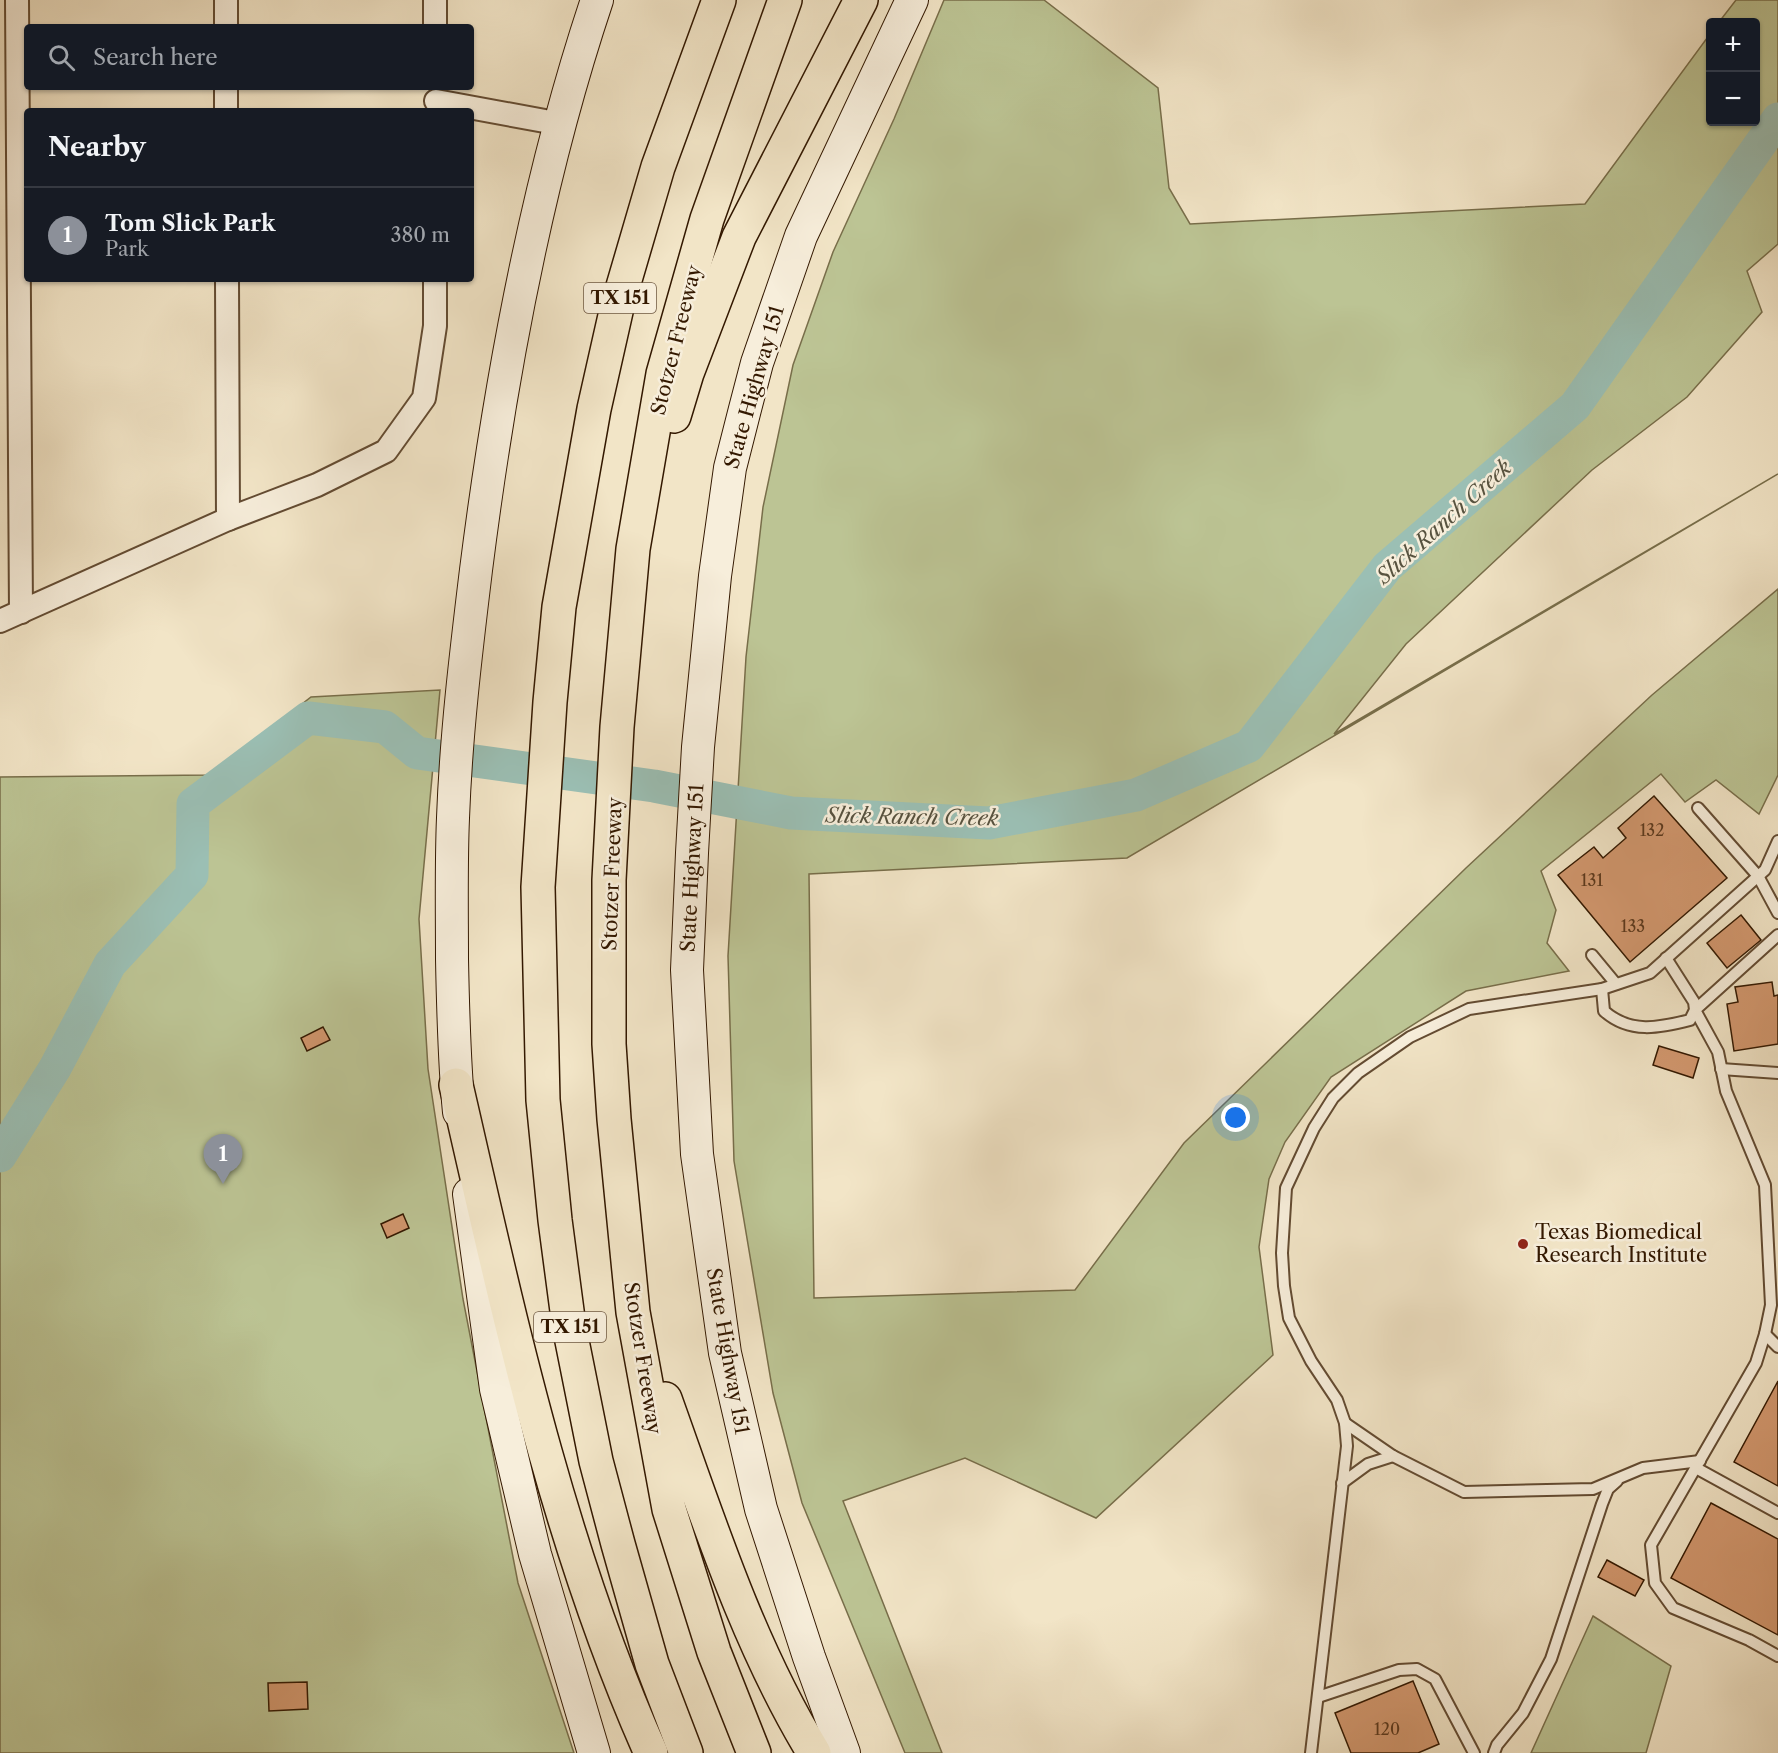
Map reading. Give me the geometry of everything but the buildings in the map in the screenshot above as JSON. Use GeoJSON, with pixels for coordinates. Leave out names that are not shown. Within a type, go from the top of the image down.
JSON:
{"type":"FeatureCollection","features":[{"type":"Feature","properties":{"kind":"highway","name":"TX 151"},"geometry":{"type":"LineString","coordinates":[[686,1753],[652,1664],[618,1544],[596,1461],[569,1326],[543,1100],[538,887],[550,702],[559,607],[594,409],[617,307],[658,167],[720,0]]}},
{"type":"Feature","properties":{"kind":"highway","name":"Stotzer Freeway"},"geometry":{"type":"LineString","coordinates":[[754,1753],[714,1652],[669,1509],[633,1312],[610,1055],[609,880],[617,727],[633,549],[663,374],[707,219],[785,0]]}},
{"type":"Feature","properties":{"kind":"highway"},"geometry":{"type":"LineString","coordinates":[[633,549],[687,373],[739,237],[861,0]]}},
{"type":"Feature","properties":{"kind":"highway"},"geometry":{"type":"LineString","coordinates":[[456,1085],[516,1344],[552,1476],[588,1591],[651,1753]]}},
{"type":"Feature","properties":{"kind":"highway"},"geometry":{"type":"LineString","coordinates":[[633,1312],[730,1580],[779,1690],[814,1753]]}},
{"type":"Feature","properties":{"kind":"main road"},"geometry":{"type":"LineString","coordinates":[[594,1753],[535,1554],[496,1389],[471,1218],[454,1064],[452,886],[455,768],[488,475],[527,262],[578,58],[597,0]]}},
{"type":"Feature","properties":{"kind":"main road","name":"State Highway 151"},"geometry":{"type":"LineString","coordinates":[[844,1753],[809,1657],[760,1509],[725,1353],[697,1154],[687,970],[698,747],[715,576],[730,468],[757,363],[801,236],[912,0]]}},
{"type":"Feature","properties":{"kind":"street"},"geometry":{"type":"LineString","coordinates":[[18,0],[10,616],[228,519],[317,485],[386,451],[424,398],[435,326],[435,282]]}},
{"type":"Feature","properties":{"kind":"street"},"geometry":{"type":"LineString","coordinates":[[225,0],[226,24]]}},
{"type":"Feature","properties":{"kind":"street"},"geometry":{"type":"LineString","coordinates":[[435,0],[435,24]]}},
{"type":"Feature","properties":{"kind":"street"},"geometry":{"type":"LineString","coordinates":[[226,90],[226,108]]}},
{"type":"Feature","properties":{"kind":"street"},"geometry":{"type":"LineString","coordinates":[[436,100],[561,124]]}},
{"type":"Feature","properties":{"kind":"street"},"geometry":{"type":"LineString","coordinates":[[227,282],[228,519]]}},
{"type":"Feature","properties":{"kind":"lane"},"geometry":{"type":"LineString","coordinates":[[1698,808],[1758,876],[1778,913]]}},
{"type":"Feature","properties":{"kind":"lane"},"geometry":{"type":"LineString","coordinates":[[1311,1753],[1347,1446],[1346,1423],[1337,1400],[1311,1361],[1289,1318],[1284,1286],[1282,1253],[1286,1188],[1314,1128],[1333,1098],[1358,1073],[1410,1037],[1469,1009],[1602,988],[1650,972],[1765,870],[1778,841]]}},
{"type":"Feature","properties":{"kind":"lane"},"geometry":{"type":"LineString","coordinates":[[1602,988],[1604,1011],[1616,1022],[1631,1026],[1661,1027],[1690,1020],[1695,1010],[1778,934]]}},
{"type":"Feature","properties":{"kind":"lane"},"geometry":{"type":"LineString","coordinates":[[1592,955],[1616,984]]}},
{"type":"Feature","properties":{"kind":"lane"},"geometry":{"type":"LineString","coordinates":[[1666,958],[1694,1002],[1695,1010],[1718,1052],[1726,1091],[1764,1185],[1771,1305],[1756,1363],[1651,1545],[1655,1583],[1673,1608],[1749,1640],[1778,1656]]}},
{"type":"Feature","properties":{"kind":"lane"},"geometry":{"type":"LineString","coordinates":[[1721,1069],[1778,1073]]}},
{"type":"Feature","properties":{"kind":"lane"},"geometry":{"type":"LineString","coordinates":[[1765,1334],[1778,1347]]}},
{"type":"Feature","properties":{"kind":"lane"},"geometry":{"type":"LineString","coordinates":[[1346,1423],[1393,1456],[1464,1492],[1593,1490],[1643,1468],[1698,1464],[1778,1513]]}},
{"type":"Feature","properties":{"kind":"lane"},"geometry":{"type":"LineString","coordinates":[[1342,1484],[1368,1464],[1393,1456]]}},
{"type":"Feature","properties":{"kind":"lane"},"geometry":{"type":"LineString","coordinates":[[1494,1753],[1497,1745],[1524,1713],[1551,1659],[1608,1490],[1622,1477]]}},
{"type":"Feature","properties":{"kind":"lane"},"geometry":{"type":"LineString","coordinates":[[1318,1697],[1399,1670],[1417,1669],[1435,1679],[1474,1753]]}},
{"type":"Feature","properties":{"kind":"green space"},"geometry":{"type":"Polygon","coordinates":[[[944,0],[1044,0],[1158,88],[1169,188],[1190,224],[1585,204],[1706,39],[1706,126],[1760,126],[1760,18],[1722,18],[1736,0],[1778,0],[1778,244],[1747,271],[1762,312],[1687,397],[1592,470],[1406,644],[1334,734],[1778,474],[1127,858],[809,874],[814,1298],[1075,1290],[1184,1143],[1466,868],[1652,695],[1778,589],[1778,775],[1759,814],[1716,780],[1685,802],[1661,774],[1541,871],[1556,910],[1547,943],[1569,971],[1466,991],[1331,1077],[1285,1142],[1269,1179],[1259,1247],[1273,1355],[1096,1518],[965,1458],[843,1501],[942,1753],[905,1753],[802,1503],[773,1393],[734,1161],[728,956],[746,657],[763,507],[793,365],[833,252],[894,119],[944,0]]]}},
{"type":"Feature","properties":{"kind":"green space"},"geometry":{"type":"Polygon","coordinates":[[[440,690],[419,919],[428,1069],[463,1299],[518,1583],[574,1753],[0,1753],[0,777],[211,775],[311,697],[440,690]]]}},
{"type":"Feature","properties":{"kind":"green space"},"geometry":{"type":"Polygon","coordinates":[[[1593,1616],[1671,1666],[1646,1753],[1531,1753],[1593,1616]]]}},
{"type":"Feature","properties":{"kind":"waterway","name":"Slick Ranch Creek"},"geometry":{"type":"LineString","coordinates":[[0,1156],[55,1068],[110,964],[192,875],[193,804],[308,718],[385,727],[417,753],[654,786],[791,813],[989,823],[1136,795],[1249,746],[1387,567],[1575,406],[1778,119]]}},
{"type":"Feature","properties":{"kind":"place","name":"Tom Slick Park"},"geometry":{"type":"Point","coordinates":[223,1184]}},
{"type":"Feature","properties":{"kind":"place","name":"Texas Biomedical Research Institute"},"geometry":{"type":"Point","coordinates":[1523,1244]}}]}
